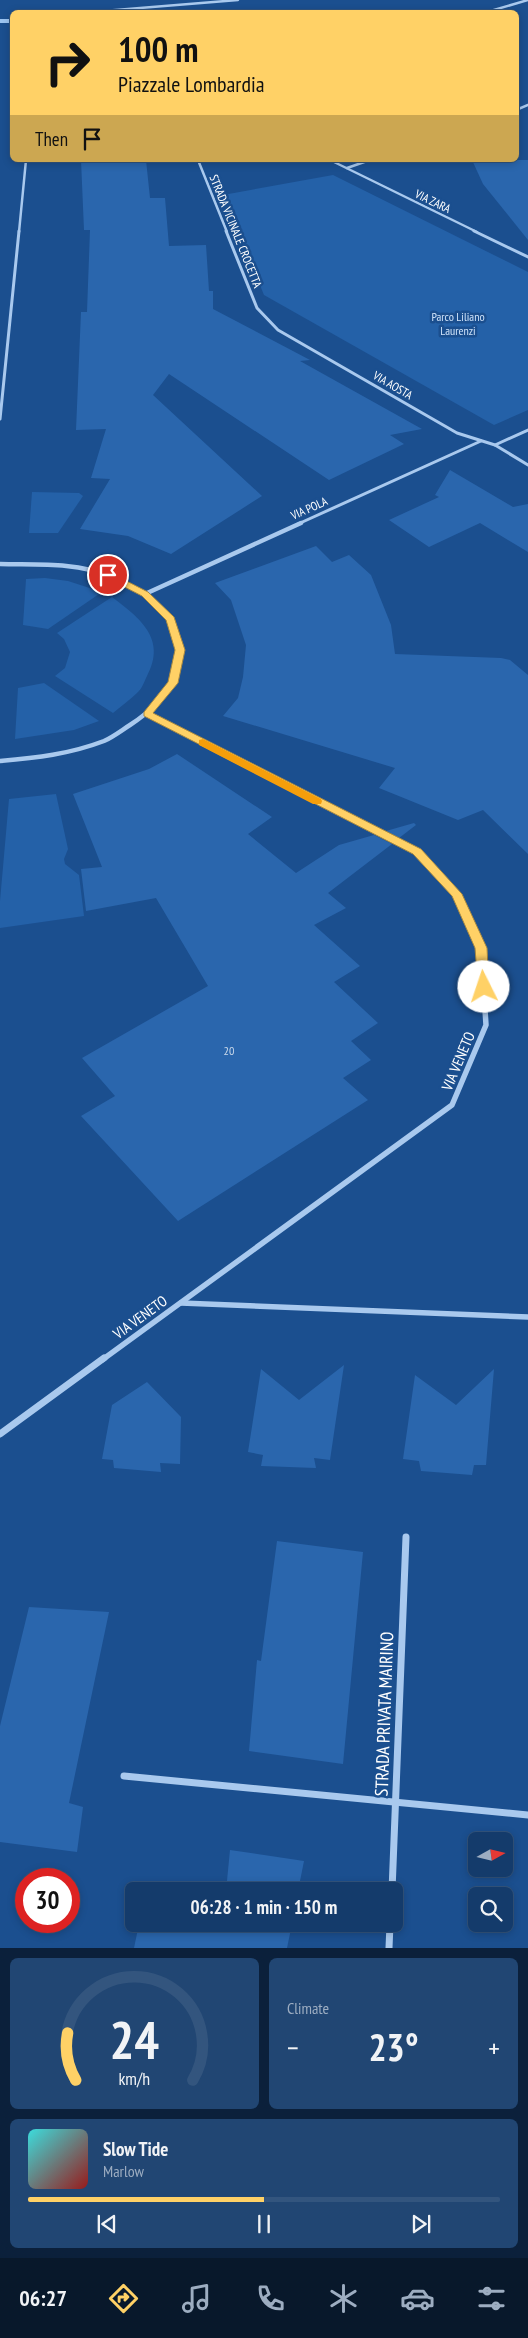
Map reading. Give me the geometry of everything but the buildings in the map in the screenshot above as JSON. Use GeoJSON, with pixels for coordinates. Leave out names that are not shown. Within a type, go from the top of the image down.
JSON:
{"type":"FeatureCollection","features":[{"type":"Feature","properties":{"kind":"street"},"geometry":{"type":"LineString","coordinates":[[115,10],[238,0]]}},
{"type":"Feature","properties":{"kind":"street"},"geometry":{"type":"LineString","coordinates":[[494,10],[528,0]]}},
{"type":"Feature","properties":{"kind":"street"},"geometry":{"type":"LineString","coordinates":[[0,419],[26,162]]}},
{"type":"Feature","properties":{"kind":"street","name":"STRADA VICINALE CROCETTA"},"geometry":{"type":"LineString","coordinates":[[199,162],[257,308]]}},
{"type":"Feature","properties":{"kind":"street","name":"VIA ZARA"},"geometry":{"type":"LineString","coordinates":[[334,162],[528,257]]}},
{"type":"Feature","properties":{"kind":"street"},"geometry":{"type":"LineString","coordinates":[[347,168],[364,162]]}},
{"type":"Feature","properties":{"kind":"street","name":"VIA AOSTA"},"geometry":{"type":"LineString","coordinates":[[257,308],[278,330],[457,433],[494,445],[528,465]]}},
{"type":"Feature","properties":{"kind":"street"},"geometry":{"type":"LineString","coordinates":[[494,445],[528,430]]}},
{"type":"Feature","properties":{"kind":"street","name":"VIA POLA"},"geometry":{"type":"LineString","coordinates":[[145,594],[482,441]]}},
{"type":"Feature","properties":{"kind":"street"},"geometry":{"type":"LineString","coordinates":[[0,564],[62,565],[108,575],[145,594],[170,619],[180,650],[173,683],[147,714],[106,740],[53,756],[0,761]]}},
{"type":"Feature","properties":{"kind":"street","name":"VIA VENETO"},"geometry":{"type":"LineString","coordinates":[[0,1434],[452,1105],[486,1026],[481,948],[457,894],[417,852],[147,714]]}},
{"type":"Feature","properties":{"kind":"street"},"geometry":{"type":"LineString","coordinates":[[181,1302],[528,1317]]}},
{"type":"Feature","properties":{"kind":"street","name":"STRADA PRIVATA MAIRINO"},"geometry":{"type":"LineString","coordinates":[[392,1882],[406,1538]]}},
{"type":"Feature","properties":{"kind":"street"},"geometry":{"type":"LineString","coordinates":[[124,1776],[528,1815]]}},
{"type":"Feature","properties":{"kind":"street"},"geometry":{"type":"LineString","coordinates":[[389,1948],[390,1932]]}},
{"type":"Feature","properties":{"kind":"green space","name":"Parco Liliano Laurenzi"},"geometry":{"type":"Polygon","coordinates":[[[333,175],[528,272],[528,410],[494,425],[264,295],[223,195],[333,175]]]}},
{"type":"Feature","properties":{"kind":"green space"},"geometry":{"type":"Polygon","coordinates":[[[32,492],[79,493],[83,496],[58,533],[29,533],[32,492]]]}},
{"type":"Feature","properties":{"kind":"green space"},"geometry":{"type":"Polygon","coordinates":[[[45,578],[68,581],[102,592],[48,629],[23,625],[26,579],[45,578]]]}},
{"type":"Feature","properties":{"kind":"green space"},"geometry":{"type":"Polygon","coordinates":[[[112,597],[141,621],[148,630],[154,651],[152,663],[140,690],[113,713],[55,676],[65,668],[70,652],[64,639],[57,633],[112,597]]]}},
{"type":"Feature","properties":{"kind":"green space"},"geometry":{"type":"Polygon","coordinates":[[[44,683],[99,721],[74,730],[15,739],[18,688],[44,683]]]}},
{"type":"Feature","properties":{"kind":"green space"},"geometry":{"type":"Polygon","coordinates":[[[56,794],[68,849],[64,859],[65,864],[79,875],[84,916],[0,928],[0,901],[9,799],[56,794]]]}},
{"type":"Feature","properties":{"kind":"waterway"},"geometry":{"type":"LineString","coordinates":[[0,21],[10,21]]}},
{"type":"Feature","properties":{"kind":"slow traffic"},"geometry":{"type":"LineString","coordinates":[[203,742],[317,801]]}},
{"type":"Feature","properties":{"kind":"route"},"geometry":{"type":"LineString","coordinates":[[108,575],[145,594],[170,619],[180,650],[173,683],[147,714],[417,852],[457,894],[481,948],[484,987]]}}]}
